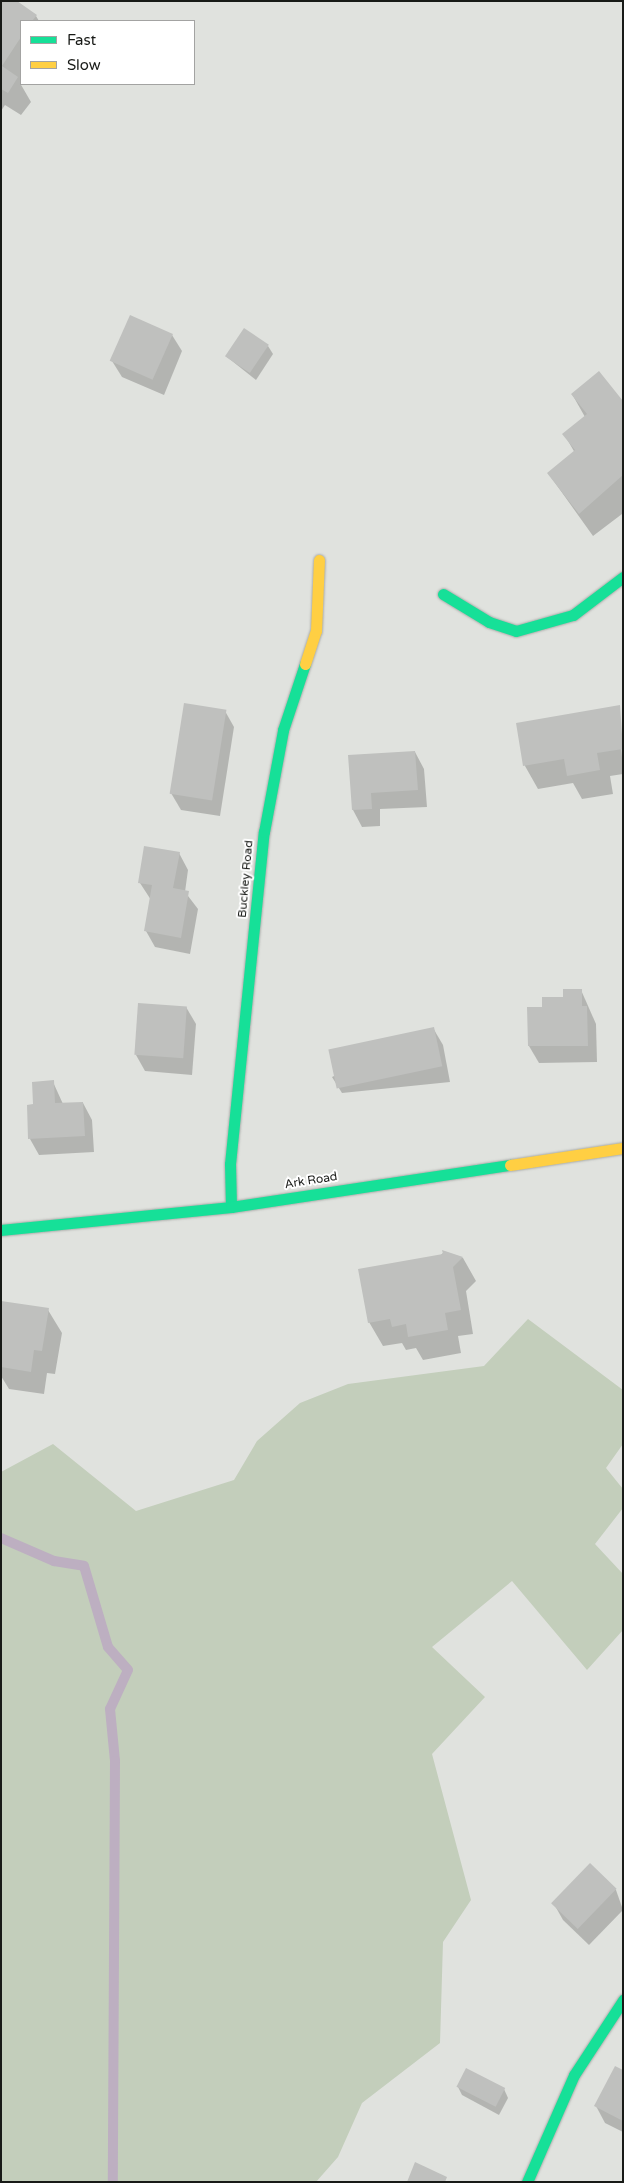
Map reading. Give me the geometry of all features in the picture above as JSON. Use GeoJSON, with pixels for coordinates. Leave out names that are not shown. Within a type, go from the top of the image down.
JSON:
{"type":"FeatureCollection","features":[{"type":"Feature","properties":{"kind":"street","name":"Buckley Road"},"geometry":{"type":"LineString","coordinates":[[231,1207],[230,1164],[264,832],[283,730],[316,631],[319,560]]}},
{"type":"Feature","properties":{"kind":"street"},"geometry":{"type":"LineString","coordinates":[[443,594],[489,622],[516,632],[573,615],[623,577]]}},
{"type":"Feature","properties":{"kind":"street","name":"Ark Road"},"geometry":{"type":"LineString","coordinates":[[1,1230],[231,1207],[623,1148]]}},
{"type":"Feature","properties":{"kind":"street"},"geometry":{"type":"LineString","coordinates":[[527,2182],[574,2075],[623,2000]]}},
{"type":"Feature","properties":{"kind":"green space"},"geometry":{"type":"Polygon","coordinates":[[[528,1319],[623,1390],[623,1444],[606,1468],[623,1489],[623,1508],[595,1544],[623,1574],[623,1630],[587,1670],[512,1581],[432,1647],[485,1697],[432,1754],[471,1900],[443,1942],[440,2043],[362,2103],[338,2157],[316,2182],[1,2182],[1,1472],[53,1444],[136,1511],[234,1480],[257,1441],[300,1403],[348,1384],[484,1366],[528,1319]]]}},
{"type":"Feature","properties":{"kind":"building"},"geometry":{"type":"Polygon","coordinates":[[[1,1],[17,1],[37,15],[33,20],[20,20],[20,39],[2,66],[18,77],[8,93],[1,89],[1,1]]]}},
{"type":"Feature","properties":{"kind":"building"},"geometry":{"type":"Polygon","coordinates":[[[130,315],[173,334],[153,380],[110,361],[130,315]]]}},
{"type":"Feature","properties":{"kind":"building"},"geometry":{"type":"Polygon","coordinates":[[[244,328],[269,345],[250,373],[225,356],[244,328]]]}},
{"type":"Feature","properties":{"kind":"building"},"geometry":{"type":"Polygon","coordinates":[[[599,371],[623,401],[623,475],[579,514],[547,473],[575,450],[562,434],[587,414],[571,394],[599,371]]]}},
{"type":"Feature","properties":{"kind":"building"},"geometry":{"type":"Polygon","coordinates":[[[184,703],[226,710],[212,801],[170,794],[184,703]]]}},
{"type":"Feature","properties":{"kind":"building"},"geometry":{"type":"Polygon","coordinates":[[[620,705],[623,749],[597,753],[600,770],[567,776],[564,759],[523,766],[516,723],[620,705]]]}},
{"type":"Feature","properties":{"kind":"building"},"geometry":{"type":"Polygon","coordinates":[[[415,751],[418,790],[371,793],[372,809],[352,810],[348,755],[415,751]]]}},
{"type":"Feature","properties":{"kind":"building"},"geometry":{"type":"Polygon","coordinates":[[[144,846],[180,852],[173,888],[189,891],[181,938],[144,931],[152,885],[138,883],[144,846]]]}},
{"type":"Feature","properties":{"kind":"building"},"geometry":{"type":"Polygon","coordinates":[[[563,989],[582,989],[582,1006],[587,1006],[588,1046],[528,1046],[527,1007],[542,1007],[542,997],[563,997],[563,989]]]}},
{"type":"Feature","properties":{"kind":"building"},"geometry":{"type":"Polygon","coordinates":[[[138,1003],[187,1006],[183,1058],[134,1055],[138,1003]]]}},
{"type":"Feature","properties":{"kind":"building"},"geometry":{"type":"Polygon","coordinates":[[[434,1027],[442,1066],[337,1089],[328,1049],[434,1027]]]}},
{"type":"Feature","properties":{"kind":"building"},"geometry":{"type":"Polygon","coordinates":[[[54,1080],[55,1103],[83,1102],[85,1136],[28,1139],[27,1105],[33,1104],[32,1082],[54,1080]]]}},
{"type":"Feature","properties":{"kind":"building"},"geometry":{"type":"Polygon","coordinates":[[[442,1250],[463,1257],[453,1267],[461,1310],[445,1313],[448,1330],[408,1337],[406,1324],[392,1327],[390,1319],[368,1323],[358,1269],[443,1254],[442,1250]]]}},
{"type":"Feature","properties":{"kind":"building"},"geometry":{"type":"Polygon","coordinates":[[[1,1301],[49,1308],[42,1351],[34,1350],[31,1372],[1,1367],[1,1301]]]}},
{"type":"Feature","properties":{"kind":"building"},"geometry":{"type":"Polygon","coordinates":[[[590,1863],[617,1889],[578,1929],[551,1903],[590,1863]]]}},
{"type":"Feature","properties":{"kind":"building"},"geometry":{"type":"Polygon","coordinates":[[[615,2066],[623,2070],[623,2121],[594,2106],[615,2066]]]}},
{"type":"Feature","properties":{"kind":"building"},"geometry":{"type":"Polygon","coordinates":[[[466,2068],[505,2088],[496,2107],[456,2087],[466,2068]]]}},
{"type":"Feature","properties":{"kind":"building"},"geometry":{"type":"Polygon","coordinates":[[[415,2162],[447,2177],[445,2182],[407,2182],[415,2162]]]}},
{"type":"Feature","properties":{"kind":"waterway"},"geometry":{"type":"LineString","coordinates":[[1,1538],[54,1561],[84,1566],[108,1647],[128,1670],[110,1709],[115,1761],[113,2182]]}},
{"type":"Feature","properties":{"kind":"traffic: fast"},"geometry":{"type":"LineString","coordinates":[[443,594],[489,622],[516,631],[573,615],[623,577]]}},
{"type":"Feature","properties":{"kind":"traffic: fast"},"geometry":{"type":"LineString","coordinates":[[231,1207],[230,1164],[264,832],[283,730],[305,664]]}},
{"type":"Feature","properties":{"kind":"traffic: fast"},"geometry":{"type":"LineString","coordinates":[[1,1230],[231,1207],[510,1165]]}},
{"type":"Feature","properties":{"kind":"traffic: fast"},"geometry":{"type":"LineString","coordinates":[[527,2182],[574,2075],[623,2000]]}},
{"type":"Feature","properties":{"kind":"traffic: slow"},"geometry":{"type":"LineString","coordinates":[[305,664],[316,631],[319,560]]}},
{"type":"Feature","properties":{"kind":"traffic: slow"},"geometry":{"type":"LineString","coordinates":[[510,1165],[623,1148]]}}]}
